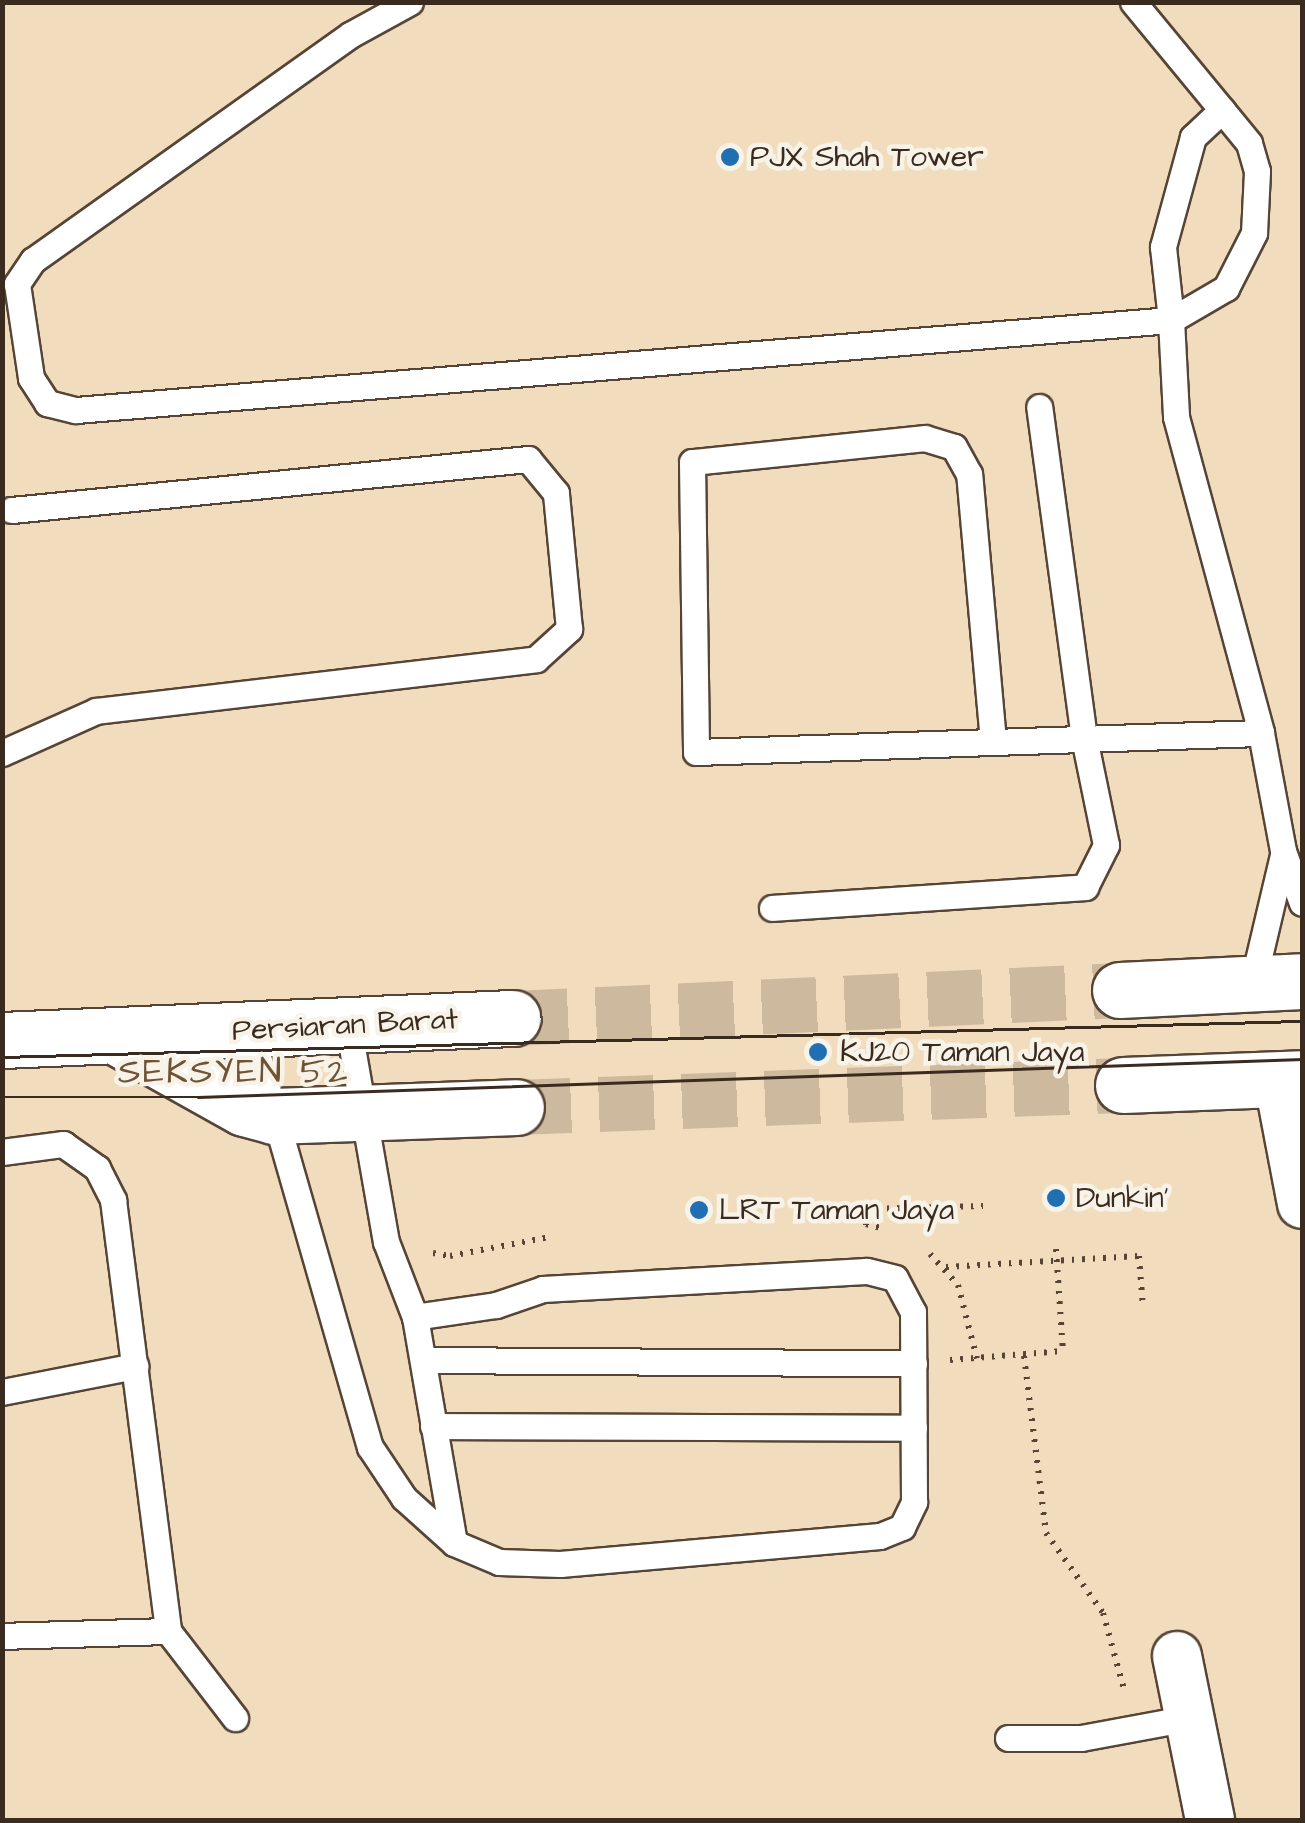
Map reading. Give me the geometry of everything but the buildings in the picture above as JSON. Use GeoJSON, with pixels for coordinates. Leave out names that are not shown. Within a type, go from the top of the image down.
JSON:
{"type":"FeatureCollection","features":[{"type":"Feature","properties":{"kind":"street"},"geometry":{"type":"LineString","coordinates":[[1120,990],[1278,981]]}},
{"type":"Feature","properties":{"kind":"street","name":"Persiaran Barat"},"geometry":{"type":"LineString","coordinates":[[2,1040],[513,1018]]}},
{"type":"Feature","properties":{"kind":"street"},"geometry":{"type":"LineString","coordinates":[[117,1037],[244,1108],[274,1116],[516,1108]]}},
{"type":"Feature","properties":{"kind":"street"},"geometry":{"type":"LineString","coordinates":[[1122,1086],[1290,1078],[1302,1196]]}},
{"type":"Feature","properties":{"kind":"street"},"geometry":{"type":"LineString","coordinates":[[1177,1656],[1210,1820]]}},
{"type":"Feature","properties":{"kind":"lane"},"geometry":{"type":"LineString","coordinates":[[410,2],[350,35],[33,260],[17,284],[31,378],[47,403],[76,410],[1171,320],[1226,288],[1254,233],[1257,172],[1249,143],[1133,2]]}},
{"type":"Feature","properties":{"kind":"lane"},"geometry":{"type":"LineString","coordinates":[[1222,110],[1192,138],[1162,248],[1171,320],[1176,417],[1261,734],[1284,850],[1302,903]]}},
{"type":"Feature","properties":{"kind":"lane"},"geometry":{"type":"LineString","coordinates":[[772,908],[1085,887],[1106,845],[1084,738],[1039,406]]}},
{"type":"Feature","properties":{"kind":"lane"},"geometry":{"type":"LineString","coordinates":[[993,741],[969,474],[954,447],[925,438],[692,462],[696,752],[1261,734]]}},
{"type":"Feature","properties":{"kind":"lane"},"geometry":{"type":"LineString","coordinates":[[2,752],[96,710],[536,659],[569,630],[556,493],[528,459],[12,510]]}},
{"type":"Feature","properties":{"kind":"lane"},"geometry":{"type":"LineString","coordinates":[[1278,981],[1284,850]]}},
{"type":"Feature","properties":{"kind":"lane"},"geometry":{"type":"LineString","coordinates":[[348,1025],[386,1242],[416,1317],[454,1544]]}},
{"type":"Feature","properties":{"kind":"lane"},"geometry":{"type":"LineString","coordinates":[[250,1030],[370,1447],[404,1498],[454,1544],[499,1562],[560,1564],[880,1536],[902,1526],[914,1502],[913,1312],[896,1278],[866,1271],[543,1290],[496,1305],[416,1317]]}},
{"type":"Feature","properties":{"kind":"lane"},"geometry":{"type":"LineString","coordinates":[[2,1152],[63,1144],[97,1168],[112,1200],[168,1631],[236,1718]]}},
{"type":"Feature","properties":{"kind":"lane"},"geometry":{"type":"LineString","coordinates":[[423,1360],[914,1363]]}},
{"type":"Feature","properties":{"kind":"lane"},"geometry":{"type":"LineString","coordinates":[[2,1392],[135,1366]]}},
{"type":"Feature","properties":{"kind":"lane"},"geometry":{"type":"LineString","coordinates":[[433,1426],[914,1428]]}},
{"type":"Feature","properties":{"kind":"lane"},"geometry":{"type":"LineString","coordinates":[[2,1636],[168,1631]]}},
{"type":"Feature","properties":{"kind":"lane"},"geometry":{"type":"LineString","coordinates":[[1008,1738],[1082,1738],[1190,1718]]}},
{"type":"Feature","properties":{"kind":"path"},"geometry":{"type":"LineString","coordinates":[[866,1224],[866,1210],[983,1206]]}},
{"type":"Feature","properties":{"kind":"path"},"geometry":{"type":"LineString","coordinates":[[418,1242],[427,1252],[450,1256],[550,1237]]}},
{"type":"Feature","properties":{"kind":"path"},"geometry":{"type":"LineString","coordinates":[[914,1363],[1063,1351],[1056,1249]]}},
{"type":"Feature","properties":{"kind":"path"},"geometry":{"type":"LineString","coordinates":[[946,1267],[1139,1256],[1143,1308]]}},
{"type":"Feature","properties":{"kind":"path"},"geometry":{"type":"LineString","coordinates":[[1024,1356],[1046,1533],[1088,1600]]}},
{"type":"Feature","properties":{"kind":"tunnel"},"geometry":{"type":"LineString","coordinates":[[513,1018],[1120,990]]}},
{"type":"Feature","properties":{"kind":"tunnel"},"geometry":{"type":"LineString","coordinates":[[516,1107],[1123,1085]]}},
{"type":"Feature","properties":{"kind":"tram line"},"geometry":{"type":"LineString","coordinates":[[2,1057],[1302,1021]]}},
{"type":"Feature","properties":{"kind":"tram line"},"geometry":{"type":"LineString","coordinates":[[2,1097],[198,1097],[1302,1059]]}},
{"type":"Feature","properties":{"kind":"place","name":"PJX Shah Tower"},"geometry":{"type":"Point","coordinates":[730,157]}},
{"type":"Feature","properties":{"kind":"place","name":"KJ20 Taman Jaya"},"geometry":{"type":"Point","coordinates":[818,1052]}},
{"type":"Feature","properties":{"kind":"place","name":"Dunkin'"},"geometry":{"type":"Point","coordinates":[1056,1198]}},
{"type":"Feature","properties":{"kind":"place","name":"LRT Taman Jaya"},"geometry":{"type":"Point","coordinates":[699,1210]}},
{"type":"Feature","properties":{"kind":"district","name":"SEKSYEN 52"},"geometry":{"type":"Point","coordinates":[234,1072]}}]}
